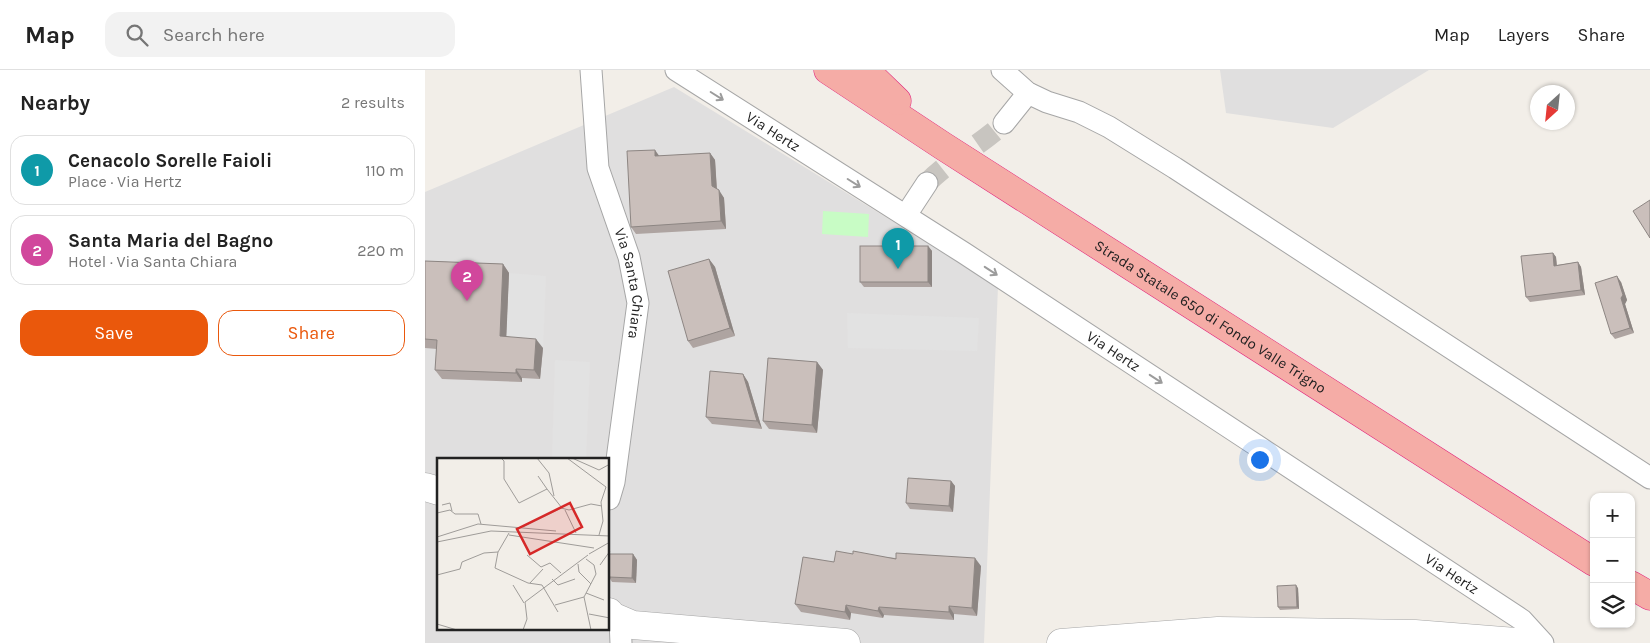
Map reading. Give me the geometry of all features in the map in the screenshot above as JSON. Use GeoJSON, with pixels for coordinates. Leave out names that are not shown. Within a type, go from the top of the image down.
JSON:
{"type":"FeatureCollection","features":[{"type":"Feature","properties":{"kind":"highway","name":"Strada Statale 650 di Fondo Valle Trigno"},"geometry":{"type":"LineString","coordinates":[[828,70],[943,146],[1590,559]]}},
{"type":"Feature","properties":{"kind":"highway"},"geometry":{"type":"LineString","coordinates":[[865,70],[943,146]]}},
{"type":"Feature","properties":{"kind":"highway"},"geometry":{"type":"LineString","coordinates":[[1635,587],[1650,596]]}},
{"type":"Feature","properties":{"kind":"street","name":"Via Santa Chiara"},"geometry":{"type":"LineString","coordinates":[[591,70],[598,168],[629,257],[638,302],[614,482],[610,496]]}},
{"type":"Feature","properties":{"kind":"street","name":"Via Hertz"},"geometry":{"type":"LineString","coordinates":[[676,70],[906,215],[1522,620],[1543,643]]}},
{"type":"Feature","properties":{"kind":"street"},"geometry":{"type":"LineString","coordinates":[[1002,70],[1028,93],[1047,102],[1079,112],[1102,123],[1175,168],[1650,478]]}},
{"type":"Feature","properties":{"kind":"street"},"geometry":{"type":"LineString","coordinates":[[1004,123],[1028,93]]}},
{"type":"Feature","properties":{"kind":"street"},"geometry":{"type":"LineString","coordinates":[[906,215],[927,182]]}},
{"type":"Feature","properties":{"kind":"street"},"geometry":{"type":"LineString","coordinates":[[617,625],[846,643]]}},
{"type":"Feature","properties":{"kind":"street"},"geometry":{"type":"LineString","coordinates":[[1061,643],[1218,631],[1415,634],[1528,643]]}},
{"type":"Feature","properties":{"kind":"shaded area"},"geometry":{"type":"Polygon","coordinates":[[[1220,70],[1429,70],[1333,128],[1226,113],[1220,70]]]}},
{"type":"Feature","properties":{"kind":"shaded area"},"geometry":{"type":"Polygon","coordinates":[[[674,87],[998,286],[984,643],[425,643],[425,192],[674,87]]]}},
{"type":"Feature","properties":{"kind":"shaded area"},"geometry":{"type":"Polygon","coordinates":[[[509,273],[546,276],[543,348],[506,345],[509,273]]]}},
{"type":"Feature","properties":{"kind":"shaded area"},"geometry":{"type":"Polygon","coordinates":[[[847,313],[979,318],[977,351],[848,348],[847,313]]]}},
{"type":"Feature","properties":{"kind":"shaded area"},"geometry":{"type":"Polygon","coordinates":[[[555,360],[590,362],[586,458],[552,458],[555,360]]]}},
{"type":"Feature","properties":{"kind":"green space"},"geometry":{"type":"Polygon","coordinates":[[[823,211],[869,214],[868,237],[822,234],[823,211]]]}},
{"type":"Feature","properties":{"kind":"building"},"geometry":{"type":"Polygon","coordinates":[[[655,150],[655,156],[710,153],[712,186],[719,190],[721,221],[631,227],[627,151],[655,150]]]}},
{"type":"Feature","properties":{"kind":"building"},"geometry":{"type":"Polygon","coordinates":[[[1650,200],[1650,238],[1633,211],[1650,200]]]}},
{"type":"Feature","properties":{"kind":"building"},"geometry":{"type":"Polygon","coordinates":[[[860,246],[928,246],[928,282],[860,282],[860,246]]]}},
{"type":"Feature","properties":{"kind":"building"},"geometry":{"type":"Polygon","coordinates":[[[1553,253],[1554,266],[1578,262],[1581,290],[1526,297],[1521,256],[1553,253]]]}},
{"type":"Feature","properties":{"kind":"building"},"geometry":{"type":"Polygon","coordinates":[[[709,259],[730,328],[688,341],[668,271],[709,259]]]}},
{"type":"Feature","properties":{"kind":"building"},"geometry":{"type":"Polygon","coordinates":[[[425,261],[503,264],[500,336],[536,339],[534,370],[516,369],[516,373],[435,370],[437,340],[425,339],[425,261]]]}},
{"type":"Feature","properties":{"kind":"building"},"geometry":{"type":"Polygon","coordinates":[[[1617,276],[1630,328],[1611,334],[1595,283],[1617,276]]]}},
{"type":"Feature","properties":{"kind":"building"},"geometry":{"type":"Polygon","coordinates":[[[768,358],[817,362],[812,425],[763,421],[768,358]]]}},
{"type":"Feature","properties":{"kind":"building"},"geometry":{"type":"Polygon","coordinates":[[[710,371],[743,374],[757,421],[706,417],[710,371]]]}},
{"type":"Feature","properties":{"kind":"building"},"geometry":{"type":"Polygon","coordinates":[[[908,478],[951,481],[949,506],[906,503],[908,478]]]}},
{"type":"Feature","properties":{"kind":"building"},"geometry":{"type":"Polygon","coordinates":[[[836,551],[853,554],[853,551],[896,559],[896,553],[975,558],[972,608],[949,606],[949,612],[879,607],[878,611],[846,605],[845,612],[795,604],[803,557],[834,562],[836,551]]]}},
{"type":"Feature","properties":{"kind":"building"},"geometry":{"type":"Polygon","coordinates":[[[610,554],[633,554],[632,578],[610,577],[610,554]]]}},
{"type":"Feature","properties":{"kind":"building"},"geometry":{"type":"Polygon","coordinates":[[[1296,585],[1297,607],[1278,607],[1277,586],[1296,585]]]}},
{"type":"Feature","properties":{"kind":"tunnel"},"geometry":{"type":"LineString","coordinates":[[927,183],[936,174],[1004,123]]}},
{"type":"Feature","properties":{"kind":"place","name":"Cenacolo Sorelle Faioli"},"geometry":{"type":"Point","coordinates":[898,269]}},
{"type":"Feature","properties":{"kind":"place","name":"Santa Maria del Bagno"},"geometry":{"type":"Point","coordinates":[467,301]}}]}
